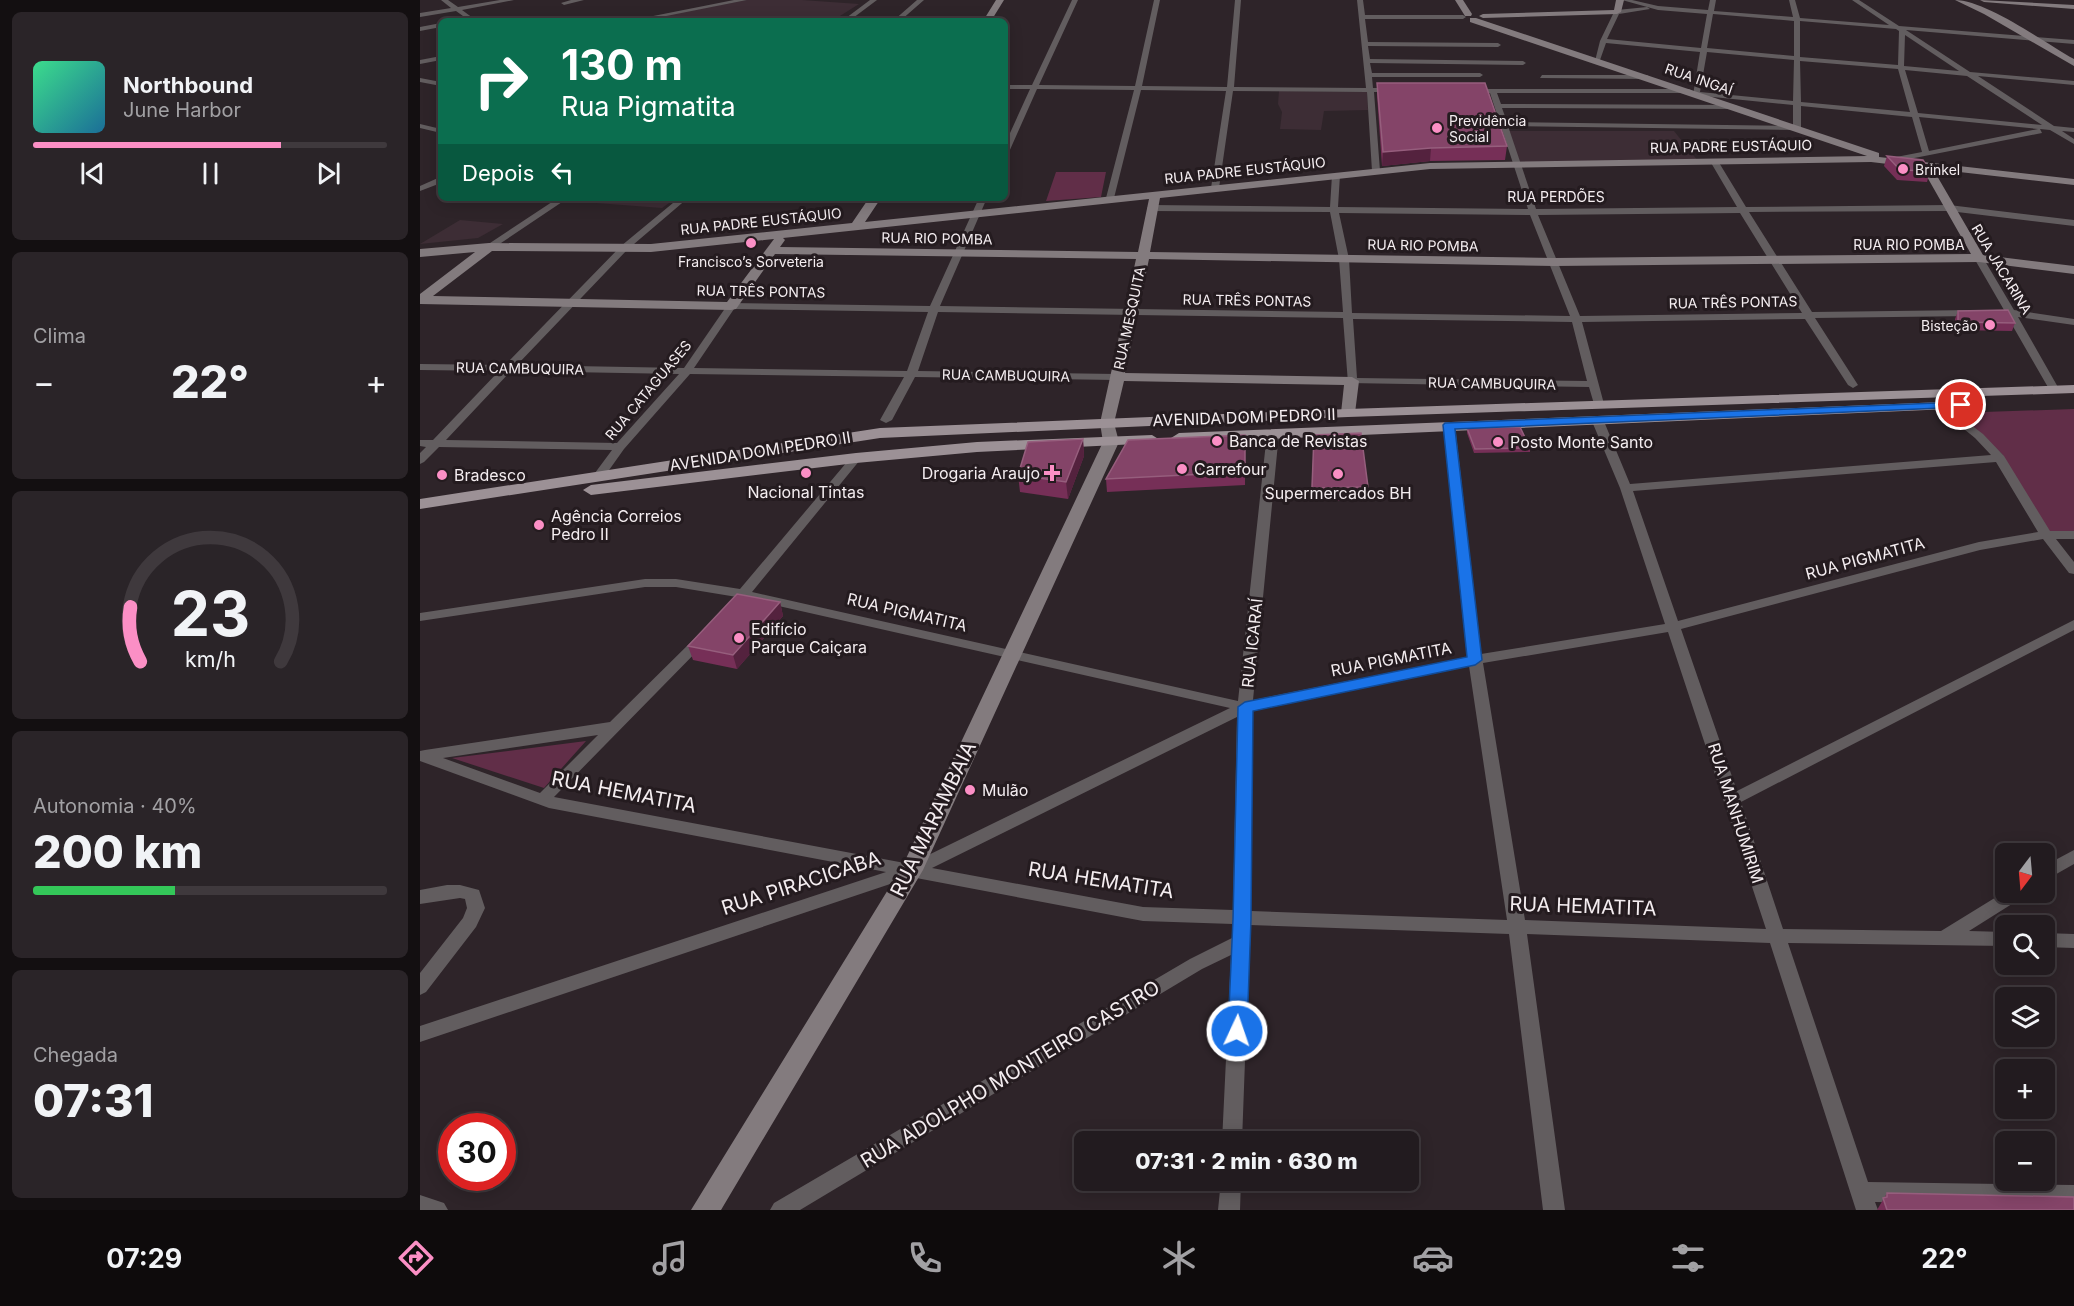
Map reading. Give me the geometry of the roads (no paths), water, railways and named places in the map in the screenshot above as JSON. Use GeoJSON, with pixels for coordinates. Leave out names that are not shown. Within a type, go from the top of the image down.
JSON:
{"type":"FeatureCollection","features":[{"type":"Feature","properties":{"kind":"main road","name":"AVENIDA DOM PEDRO II"},"geometry":{"type":"LineString","coordinates":[[420,515],[537,496],[856,458],[978,447],[1449,425],[1598,412],[2074,389]]}},
{"type":"Feature","properties":{"kind":"main road","name":"AVENIDA DOM PEDRO II"},"geometry":{"type":"LineString","coordinates":[[420,504],[880,433],[1348,413],[1598,412],[1942,406],[2074,399]]}},
{"type":"Feature","properties":{"kind":"street"},"geometry":{"type":"LineString","coordinates":[[444,0],[468,18]]}},
{"type":"Feature","properties":{"kind":"street"},"geometry":{"type":"LineString","coordinates":[[420,15],[511,0]]}},
{"type":"Feature","properties":{"kind":"street"},"geometry":{"type":"LineString","coordinates":[[564,3],[581,0]]}},
{"type":"Feature","properties":{"kind":"street"},"geometry":{"type":"LineString","coordinates":[[647,18],[744,0]]}},
{"type":"Feature","properties":{"kind":"street"},"geometry":{"type":"LineString","coordinates":[[849,18],[874,0]]}},
{"type":"Feature","properties":{"kind":"street"},"geometry":{"type":"LineString","coordinates":[[900,18],[921,0]]}},
{"type":"Feature","properties":{"kind":"street"},"geometry":{"type":"LineString","coordinates":[[989,18],[1000,0]]}},
{"type":"Feature","properties":{"kind":"street"},"geometry":{"type":"LineString","coordinates":[[1000,18],[1011,0]]}},
{"type":"Feature","properties":{"kind":"street"},"geometry":{"type":"LineString","coordinates":[[1008,146],[1075,0]]}},
{"type":"Feature","properties":{"kind":"street"},"geometry":{"type":"LineString","coordinates":[[1110,198],[1138,88],[1157,0]]}},
{"type":"Feature","properties":{"kind":"street"},"geometry":{"type":"LineString","coordinates":[[1215,188],[1230,89],[1238,0]]}},
{"type":"Feature","properties":{"kind":"street"},"geometry":{"type":"LineString","coordinates":[[1360,0],[1376,171]]}},
{"type":"Feature","properties":{"kind":"street"},"geometry":{"type":"LineString","coordinates":[[1459,0],[1474,15]]}},
{"type":"Feature","properties":{"kind":"street"},"geometry":{"type":"LineString","coordinates":[[1597,60],[1620,0]]}},
{"type":"Feature","properties":{"kind":"street"},"geometry":{"type":"LineString","coordinates":[[1625,0],[1658,8],[1711,13],[2074,42]]}},
{"type":"Feature","properties":{"kind":"street"},"geometry":{"type":"LineString","coordinates":[[1460,90],[1695,93],[1713,0]]}},
{"type":"Feature","properties":{"kind":"street"},"geometry":{"type":"LineString","coordinates":[[1792,0],[1797,20],[1797,128]]}},
{"type":"Feature","properties":{"kind":"street"},"geometry":{"type":"LineString","coordinates":[[1855,0],[1902,28],[2074,142]]}},
{"type":"Feature","properties":{"kind":"street"},"geometry":{"type":"LineString","coordinates":[[1959,0],[1987,12],[2074,63]]}},
{"type":"Feature","properties":{"kind":"street"},"geometry":{"type":"LineString","coordinates":[[1976,0],[1987,12]]}},
{"type":"Feature","properties":{"kind":"street"},"geometry":{"type":"LineString","coordinates":[[1984,0],[2074,7]]}},
{"type":"Feature","properties":{"kind":"street"},"geometry":{"type":"LineString","coordinates":[[690,4],[699,8]]}},
{"type":"Feature","properties":{"kind":"street"},"geometry":{"type":"LineString","coordinates":[[1362,17],[1617,12],[1658,8]]}},
{"type":"Feature","properties":{"kind":"street","name":"RUA INGAÍ"},"geometry":{"type":"LineString","coordinates":[[1474,15],[1495,25],[1642,77],[1729,102],[1768,123],[1797,128],[1894,160]]}},
{"type":"Feature","properties":{"kind":"street"},"geometry":{"type":"LineString","coordinates":[[420,29],[438,26]]}},
{"type":"Feature","properties":{"kind":"street","name":"RUA JACARINA"},"geometry":{"type":"LineString","coordinates":[[1902,28],[1901,68],[1916,114],[1926,158],[1948,208],[2054,389]]}},
{"type":"Feature","properties":{"kind":"street"},"geometry":{"type":"LineString","coordinates":[[1603,41],[2074,83]]}},
{"type":"Feature","properties":{"kind":"street"},"geometry":{"type":"LineString","coordinates":[[1365,44],[1498,45]]}},
{"type":"Feature","properties":{"kind":"street"},"geometry":{"type":"LineString","coordinates":[[420,62],[438,59]]}},
{"type":"Feature","properties":{"kind":"street"},"geometry":{"type":"LineString","coordinates":[[1366,61],[1523,63]]}},
{"type":"Feature","properties":{"kind":"street"},"geometry":{"type":"LineString","coordinates":[[1367,75],[1480,75]]}},
{"type":"Feature","properties":{"kind":"street"},"geometry":{"type":"LineString","coordinates":[[1542,77],[1642,77]]}},
{"type":"Feature","properties":{"kind":"street"},"geometry":{"type":"LineString","coordinates":[[420,80],[438,83]]}},
{"type":"Feature","properties":{"kind":"street"},"geometry":{"type":"LineString","coordinates":[[1008,87],[1404,90]]}},
{"type":"Feature","properties":{"kind":"street","name":"RUA MANHUMIRIM"},"geometry":{"type":"LineString","coordinates":[[1493,91],[1533,212],[1576,319],[1598,412],[1732,800],[1864,1201]]}},
{"type":"Feature","properties":{"kind":"street"},"geometry":{"type":"LineString","coordinates":[[1498,106],[1729,102],[1797,104],[2074,130]]}},
{"type":"Feature","properties":{"kind":"street"},"geometry":{"type":"LineString","coordinates":[[1505,124],[1768,123]]}},
{"type":"Feature","properties":{"kind":"street"},"geometry":{"type":"LineString","coordinates":[[420,126],[438,130]]}},
{"type":"Feature","properties":{"kind":"street"},"geometry":{"type":"LineString","coordinates":[[1926,158],[2055,128]]}},
{"type":"Feature","properties":{"kind":"street","name":"RUA PADRE EUSTÁQUIO"},"geometry":{"type":"LineString","coordinates":[[420,252],[489,246],[651,248],[1376,171],[1519,164],[1926,158],[2074,182]]}},
{"type":"Feature","properties":{"kind":"street"},"geometry":{"type":"LineString","coordinates":[[1714,161],[1773,260],[1853,385]]}},
{"type":"Feature","properties":{"kind":"street"},"geometry":{"type":"LineString","coordinates":[[1336,175],[1334,209],[1344,259],[1350,316],[1352,381],[1348,413]]}},
{"type":"Feature","properties":{"kind":"street"},"geometry":{"type":"LineString","coordinates":[[420,189],[438,181]]}},
{"type":"Feature","properties":{"kind":"street","name":"RUA MESQUITA"},"geometry":{"type":"LineString","coordinates":[[1111,442],[1107,423],[1132,313],[1155,195]]}},
{"type":"Feature","properties":{"kind":"street"},"geometry":{"type":"LineString","coordinates":[[420,300],[489,246],[559,201]]}},
{"type":"Feature","properties":{"kind":"street"},"geometry":{"type":"LineString","coordinates":[[420,460],[624,248],[680,201]]}},
{"type":"Feature","properties":{"kind":"street"},"geometry":{"type":"LineString","coordinates":[[857,225],[873,201]]}},
{"type":"Feature","properties":{"kind":"street"},"geometry":{"type":"LineString","coordinates":[[886,420],[912,374],[934,308],[981,201]]}},
{"type":"Feature","properties":{"kind":"street","name":"RUA PERDÕES"},"geometry":{"type":"LineString","coordinates":[[1036,206],[1533,212],[1948,208],[2074,224]]}},
{"type":"Feature","properties":{"kind":"street","name":"RUA CATAGUASES"},"geometry":{"type":"LineString","coordinates":[[598,477],[620,447],[687,370],[783,234]]}},
{"type":"Feature","properties":{"kind":"street","name":"RUA RIO POMBA"},"geometry":{"type":"LineString","coordinates":[[771,250],[1554,262],[1979,258],[2074,270]]}},
{"type":"Feature","properties":{"kind":"street","name":"RUA TRÊS PONTAS"},"geometry":{"type":"LineString","coordinates":[[420,300],[1576,319],[2011,313],[2074,322]]}},
{"type":"Feature","properties":{"kind":"street","name":"RUA CAMBUQUIRA"},"geometry":{"type":"LineString","coordinates":[[420,367],[1592,384]]}},
{"type":"Feature","properties":{"kind":"street"},"geometry":{"type":"LineString","coordinates":[[1942,406],[1979,436],[2000,458],[2046,535],[2074,570]]}},
{"type":"Feature","properties":{"kind":"street"},"geometry":{"type":"LineString","coordinates":[[1449,425],[1475,660],[1516,926],[1554,1210]]}},
{"type":"Feature","properties":{"kind":"street","name":"RUA ICARAÍ"},"geometry":{"type":"LineString","coordinates":[[1232,1131],[1242,919],[1245,707],[1273,433]]}},
{"type":"Feature","properties":{"kind":"street","name":"RUA MARAMBAIA"},"geometry":{"type":"LineString","coordinates":[[705,1210],[912,870],[1111,442]]}},
{"type":"Feature","properties":{"kind":"street"},"geometry":{"type":"LineString","coordinates":[[420,443],[620,447]]}},
{"type":"Feature","properties":{"kind":"street"},"geometry":{"type":"LineString","coordinates":[[743,594],[856,458]]}},
{"type":"Feature","properties":{"kind":"street"},"geometry":{"type":"LineString","coordinates":[[1626,488],[2000,458]]}},
{"type":"Feature","properties":{"kind":"street"},"geometry":{"type":"LineString","coordinates":[[2046,535],[2074,535]]}},
{"type":"Feature","properties":{"kind":"street","name":"RUA PIGMATITA"},"geometry":{"type":"LineString","coordinates":[[420,617],[616,586],[645,583],[676,584],[743,594],[1245,707],[1475,660],[1672,627],[1979,546],[2046,535]]}},
{"type":"Feature","properties":{"kind":"street"},"geometry":{"type":"LineString","coordinates":[[1732,800],[2074,624]]}},
{"type":"Feature","properties":{"kind":"street"},"geometry":{"type":"LineString","coordinates":[[542,800],[701,640]]}},
{"type":"Feature","properties":{"kind":"street","name":"RUA PIRACICABA"},"geometry":{"type":"LineString","coordinates":[[420,1034],[912,870],[1245,707]]}},
{"type":"Feature","properties":{"kind":"street"},"geometry":{"type":"LineString","coordinates":[[421,756],[614,727]]}},
{"type":"Feature","properties":{"kind":"street","name":"RUA HEMATITA"},"geometry":{"type":"LineString","coordinates":[[421,756],[542,800],[1143,914],[1776,936],[1995,939]]}},
{"type":"Feature","properties":{"kind":"street"},"geometry":{"type":"LineString","coordinates":[[2055,868],[2074,856]]}},
{"type":"Feature","properties":{"kind":"street"},"geometry":{"type":"LineString","coordinates":[[420,897],[466,891],[473,895],[476,908],[470,922],[420,987]]}},
{"type":"Feature","properties":{"kind":"street"},"geometry":{"type":"LineString","coordinates":[[1946,937],[2000,903]]}},
{"type":"Feature","properties":{"kind":"street"},"geometry":{"type":"LineString","coordinates":[[2055,940],[2074,941]]}},
{"type":"Feature","properties":{"kind":"street","name":"RUA ADOLPHO MONTEIRO CASTRO"},"geometry":{"type":"LineString","coordinates":[[781,1210],[1196,963],[1241,942]]}},
{"type":"Feature","properties":{"kind":"street"},"geometry":{"type":"LineString","coordinates":[[1229,1210],[1230,1191]]}},
{"type":"Feature","properties":{"kind":"street"},"geometry":{"type":"LineString","coordinates":[[1864,1201],[2074,1195]]}},
{"type":"Feature","properties":{"kind":"street"},"geometry":{"type":"LineString","coordinates":[[420,1205],[437,1210]]}},
{"type":"Feature","properties":{"kind":"place","name":"Previdência Social"},"geometry":{"type":"Point","coordinates":[1437,128]}},
{"type":"Feature","properties":{"kind":"place","name":"Brinkel"},"geometry":{"type":"Point","coordinates":[1903,169]}},
{"type":"Feature","properties":{"kind":"place","name":"Francisco’s Sorveteria"},"geometry":{"type":"Point","coordinates":[751,243]}},
{"type":"Feature","properties":{"kind":"place","name":"Bisteção"},"geometry":{"type":"Point","coordinates":[1990,325]}},
{"type":"Feature","properties":{"kind":"place","name":"Banca de Revistas"},"geometry":{"type":"Point","coordinates":[1217,441]}},
{"type":"Feature","properties":{"kind":"place","name":"Posto Monte Santo"},"geometry":{"type":"Point","coordinates":[1498,442]}},
{"type":"Feature","properties":{"kind":"place","name":"Carrefour"},"geometry":{"type":"Point","coordinates":[1182,469]}},
{"type":"Feature","properties":{"kind":"place","name":"Nacional Tintas"},"geometry":{"type":"Point","coordinates":[806,473]}},
{"type":"Feature","properties":{"kind":"place","name":"Drogaria Araujo"},"geometry":{"type":"Point","coordinates":[1052,473]}},
{"type":"Feature","properties":{"kind":"place","name":"Supermercados BH"},"geometry":{"type":"Point","coordinates":[1338,474]}},
{"type":"Feature","properties":{"kind":"place","name":"Bradesco"},"geometry":{"type":"Point","coordinates":[442,475]}},
{"type":"Feature","properties":{"kind":"place","name":"Agência Correios Pedro II"},"geometry":{"type":"Point","coordinates":[539,525]}},
{"type":"Feature","properties":{"kind":"place","name":"Edifício Parque Caiçara"},"geometry":{"type":"Point","coordinates":[739,638]}},
{"type":"Feature","properties":{"kind":"place","name":"Mulão"},"geometry":{"type":"Point","coordinates":[970,790]}}]}
